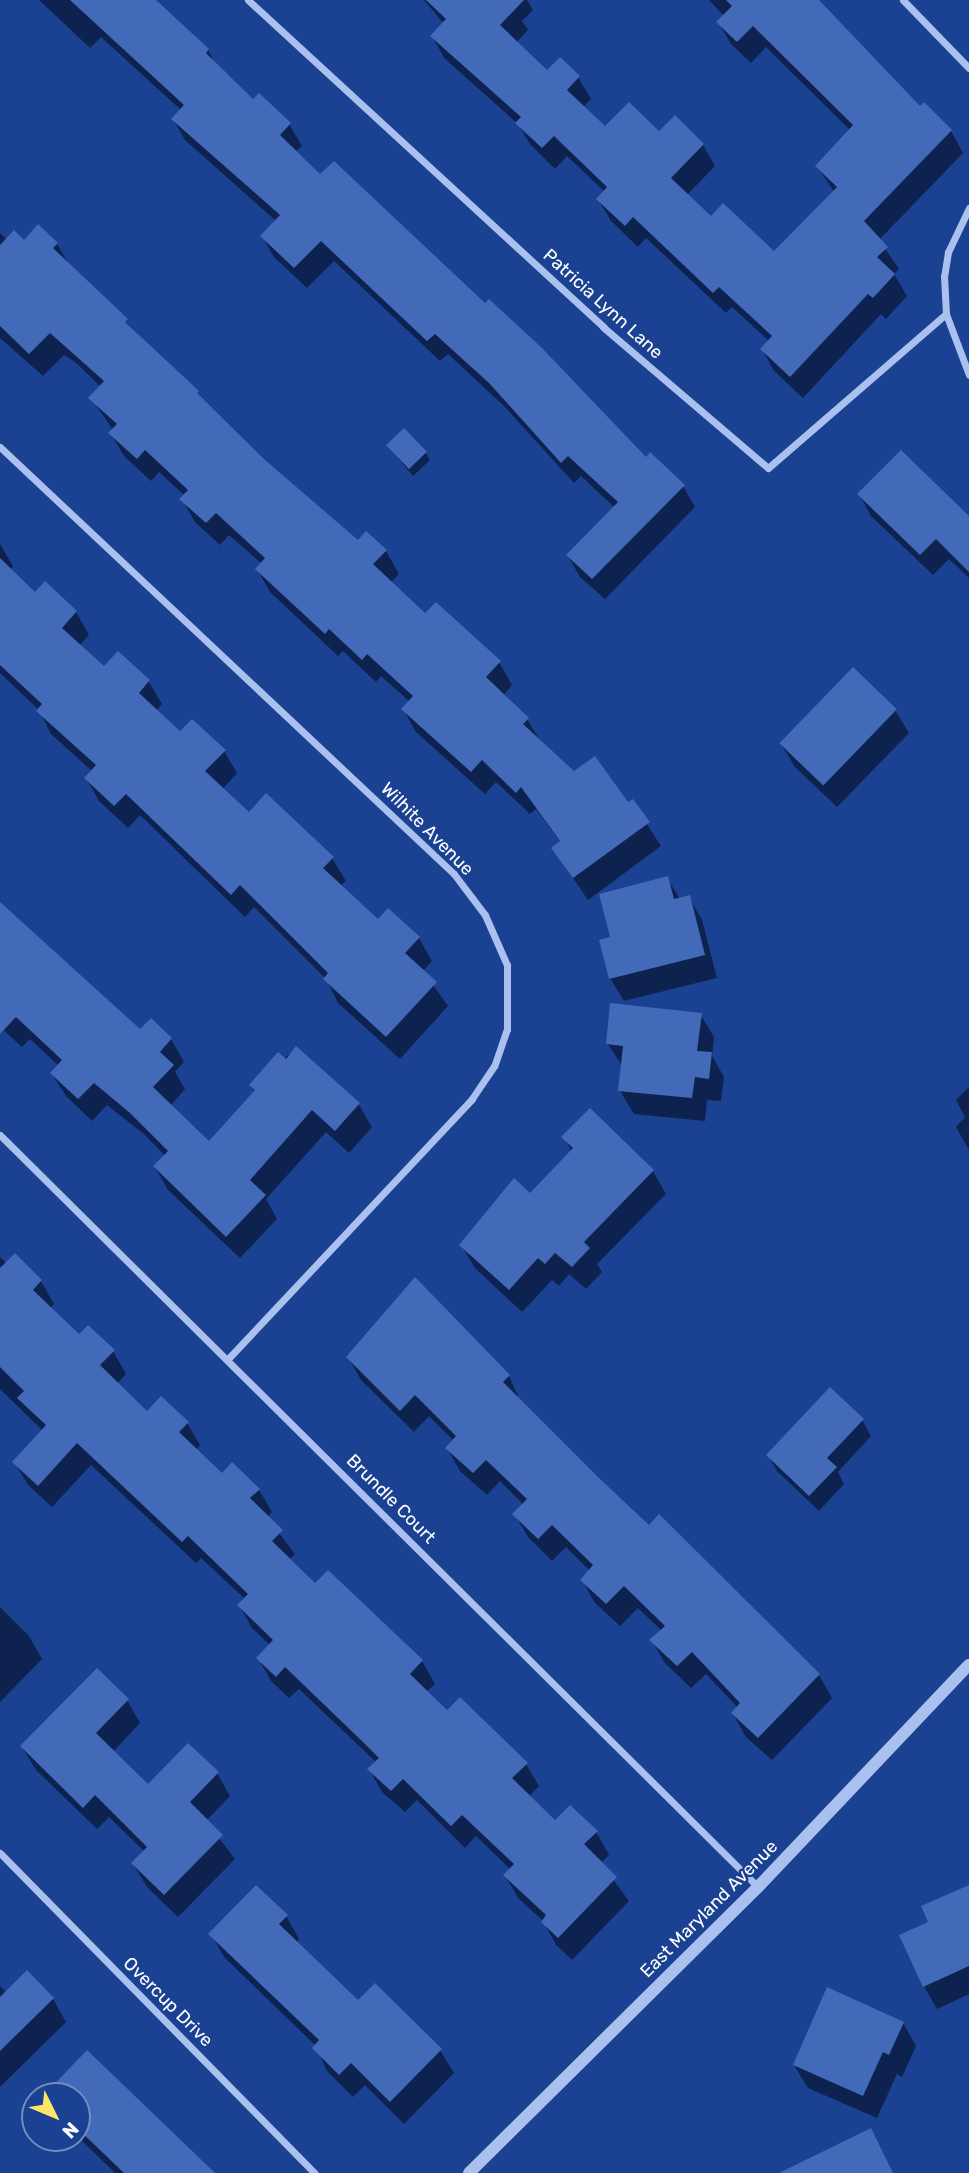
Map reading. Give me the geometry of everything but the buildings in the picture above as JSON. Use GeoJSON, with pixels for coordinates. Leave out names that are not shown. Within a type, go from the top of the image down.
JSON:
{"type":"FeatureCollection","features":[{"type":"Feature","properties":{"kind":"street","name":"Patricia Lynn Lane"},"geometry":{"type":"LineString","coordinates":[[248,0],[603,327],[768,468],[946,314]]}},
{"type":"Feature","properties":{"kind":"street"},"geometry":{"type":"LineString","coordinates":[[903,0],[969,68]]}},
{"type":"Feature","properties":{"kind":"street"},"geometry":{"type":"LineString","coordinates":[[969,208],[948,251],[946,314],[969,375]]}},
{"type":"Feature","properties":{"kind":"street","name":"Wilhite Avenue"},"geometry":{"type":"LineString","coordinates":[[0,447],[453,874],[485,915],[507,965],[507,1029],[494,1066],[472,1099],[228,1359]]}},
{"type":"Feature","properties":{"kind":"street","name":"Brundle Court"},"geometry":{"type":"LineString","coordinates":[[0,1135],[758,1886]]}},
{"type":"Feature","properties":{"kind":"street","name":"East Maryland Avenue"},"geometry":{"type":"LineString","coordinates":[[470,2173],[758,1886],[969,1665]]}},
{"type":"Feature","properties":{"kind":"street","name":"Overcup Drive"},"geometry":{"type":"LineString","coordinates":[[0,1853],[315,2173]]}}]}
